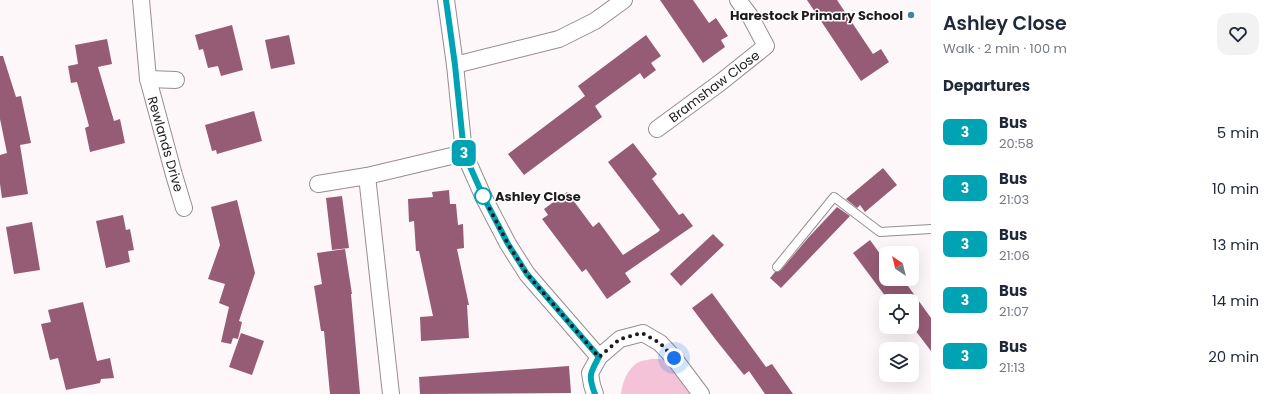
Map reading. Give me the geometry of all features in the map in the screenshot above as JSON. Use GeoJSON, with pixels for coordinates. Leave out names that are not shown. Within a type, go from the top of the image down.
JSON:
{"type":"FeatureCollection","features":[{"type":"Feature","properties":{"kind":"street","name":"Rewlands Drive"},"geometry":{"type":"LineString","coordinates":[[141,0],[148,79],[184,208]]}},
{"type":"Feature","properties":{"kind":"street"},"geometry":{"type":"LineString","coordinates":[[446,0],[455,65],[464,153],[484,198],[508,244],[527,274],[599,357]]}},
{"type":"Feature","properties":{"kind":"street"},"geometry":{"type":"LineString","coordinates":[[455,65],[559,39],[595,21],[624,0]]}},
{"type":"Feature","properties":{"kind":"street","name":"Bramshaw Close"},"geometry":{"type":"LineString","coordinates":[[657,129],[766,46],[750,16],[738,0]]}},
{"type":"Feature","properties":{"kind":"street","name":"Rewlands Drive"},"geometry":{"type":"LineString","coordinates":[[148,79],[176,80]]}},
{"type":"Feature","properties":{"kind":"street"},"geometry":{"type":"LineString","coordinates":[[318,184],[367,176],[464,153]]}},
{"type":"Feature","properties":{"kind":"street"},"geometry":{"type":"LineString","coordinates":[[367,176],[391,394]]}},
{"type":"Feature","properties":{"kind":"street"},"geometry":{"type":"LineString","coordinates":[[595,394],[590,373],[599,357],[620,339],[642,333],[660,343],[674,358],[701,394]]}},
{"type":"Feature","properties":{"kind":"lane"},"geometry":{"type":"LineString","coordinates":[[777,267],[834,197],[880,232],[931,229]]}},
{"type":"Feature","properties":{"kind":"shaded area"},"geometry":{"type":"Polygon","coordinates":[[[652,359],[663,359],[670,366],[690,394],[621,394],[624,380],[635,364],[652,359]]]}},
{"type":"Feature","properties":{"kind":"building"},"geometry":{"type":"Polygon","coordinates":[[[660,0],[693,0],[709,23],[716,18],[728,36],[721,40],[725,47],[703,63],[660,0]]]}},
{"type":"Feature","properties":{"kind":"building"},"geometry":{"type":"Polygon","coordinates":[[[807,0],[837,0],[873,54],[881,49],[889,62],[861,81],[807,0]]]}},
{"type":"Feature","properties":{"kind":"building"},"geometry":{"type":"Polygon","coordinates":[[[232,25],[243,70],[221,76],[218,66],[208,68],[203,49],[199,50],[195,35],[232,25]]]}},
{"type":"Feature","properties":{"kind":"building"},"geometry":{"type":"Polygon","coordinates":[[[289,35],[295,64],[271,69],[265,40],[289,35]]]}},
{"type":"Feature","properties":{"kind":"building"},"geometry":{"type":"Polygon","coordinates":[[[646,35],[661,56],[651,63],[656,70],[644,79],[640,73],[595,106],[602,117],[524,175],[508,154],[585,96],[578,86],[646,35]]]}},
{"type":"Feature","properties":{"kind":"building"},"geometry":{"type":"Polygon","coordinates":[[[107,39],[112,64],[98,67],[114,121],[120,119],[125,143],[90,152],[85,128],[89,126],[77,82],[71,83],[68,66],[78,64],[75,45],[107,39]]]}},
{"type":"Feature","properties":{"kind":"building"},"geometry":{"type":"Polygon","coordinates":[[[0,56],[3,56],[16,97],[21,96],[31,143],[20,145],[28,194],[2,198],[0,184],[0,155],[7,153],[0,119],[0,56]]]}},
{"type":"Feature","properties":{"kind":"building"},"geometry":{"type":"Polygon","coordinates":[[[254,111],[262,141],[217,154],[216,150],[212,151],[205,125],[254,111]]]}},
{"type":"Feature","properties":{"kind":"building"},"geometry":{"type":"Polygon","coordinates":[[[633,143],[657,174],[652,179],[679,215],[683,213],[693,226],[625,273],[631,282],[607,299],[586,269],[582,272],[542,219],[548,215],[544,209],[567,192],[593,227],[599,222],[623,255],[658,232],[660,230],[608,162],[633,143]]]}},
{"type":"Feature","properties":{"kind":"building"},"geometry":{"type":"Polygon","coordinates":[[[883,168],[897,185],[865,212],[860,205],[857,208],[846,199],[883,168]]]}},
{"type":"Feature","properties":{"kind":"building"},"geometry":{"type":"Polygon","coordinates":[[[449,190],[450,204],[456,204],[458,225],[463,224],[464,248],[457,249],[469,305],[467,305],[469,338],[421,341],[420,317],[433,316],[419,251],[416,251],[414,221],[409,222],[408,199],[433,197],[432,192],[449,190]]]}},
{"type":"Feature","properties":{"kind":"building"},"geometry":{"type":"Polygon","coordinates":[[[342,196],[349,248],[332,250],[326,198],[342,196]]]}},
{"type":"Feature","properties":{"kind":"building"},"geometry":{"type":"Polygon","coordinates":[[[237,200],[255,273],[239,321],[242,322],[238,339],[233,338],[231,344],[221,342],[229,307],[219,303],[225,284],[208,279],[220,245],[211,207],[237,200]]]}},
{"type":"Feature","properties":{"kind":"building"},"geometry":{"type":"Polygon","coordinates":[[[837,207],[850,216],[781,288],[770,278],[775,272],[781,270],[837,207]]]}},
{"type":"Feature","properties":{"kind":"building"},"geometry":{"type":"Polygon","coordinates":[[[123,215],[126,230],[130,229],[134,250],[128,251],[130,262],[106,268],[96,221],[123,215]]]}},
{"type":"Feature","properties":{"kind":"building"},"geometry":{"type":"Polygon","coordinates":[[[32,222],[40,270],[14,274],[6,227],[32,222]]]}},
{"type":"Feature","properties":{"kind":"building"},"geometry":{"type":"Polygon","coordinates":[[[713,234],[724,245],[681,286],[670,274],[713,234]]]}},
{"type":"Feature","properties":{"kind":"building"},"geometry":{"type":"Polygon","coordinates":[[[870,240],[879,252],[879,286],[908,286],[914,294],[884,294],[853,253],[870,240]]]}},
{"type":"Feature","properties":{"kind":"building"},"geometry":{"type":"Polygon","coordinates":[[[345,249],[352,294],[360,394],[330,394],[324,331],[321,331],[314,286],[322,284],[317,253],[345,249]]]}},
{"type":"Feature","properties":{"kind":"building"},"geometry":{"type":"Polygon","coordinates":[[[712,293],[766,367],[772,364],[793,394],[765,394],[749,371],[744,375],[692,308],[712,293]]]}},
{"type":"Feature","properties":{"kind":"building"},"geometry":{"type":"Polygon","coordinates":[[[919,301],[931,318],[931,351],[918,334],[919,301]]]}},
{"type":"Feature","properties":{"kind":"building"},"geometry":{"type":"Polygon","coordinates":[[[83,302],[97,361],[110,358],[114,378],[101,379],[100,383],[66,390],[58,358],[50,360],[41,324],[51,322],[48,310],[83,302]]]}},
{"type":"Feature","properties":{"kind":"building"},"geometry":{"type":"Polygon","coordinates":[[[241,333],[264,341],[252,375],[229,367],[241,333]]]}},
{"type":"Feature","properties":{"kind":"building"},"geometry":{"type":"Polygon","coordinates":[[[569,366],[571,393],[420,394],[419,377],[569,366]]]}},
{"type":"Feature","properties":{"kind":"bus line","name":"3"},"geometry":{"type":"LineString","coordinates":[[446,0],[455,65],[464,153],[484,198],[508,244],[527,274],[599,357],[590,373],[595,394]]}},
{"type":"Feature","properties":{"kind":"place","name":"Harestock Primary School"},"geometry":{"type":"Point","coordinates":[911,15]}},
{"type":"Feature","properties":{"kind":"place","name":"Ashley Close"},"geometry":{"type":"Point","coordinates":[483,196]}},
{"type":"Feature","properties":{"kind":"route"},"geometry":{"type":"LineString","coordinates":[[483,196],[508,244],[527,274],[599,357],[620,339],[642,333],[660,343],[674,358]]}}]}
